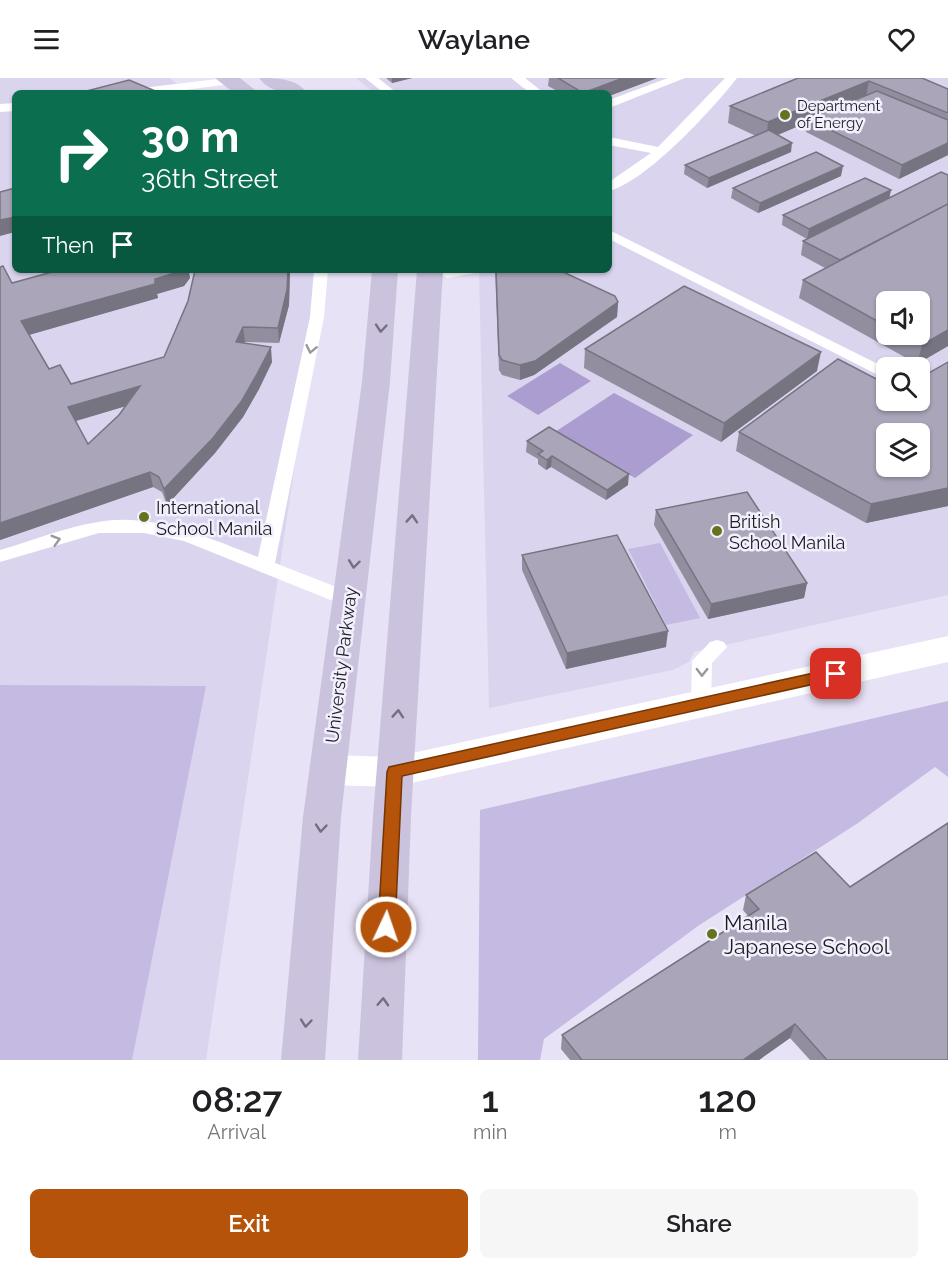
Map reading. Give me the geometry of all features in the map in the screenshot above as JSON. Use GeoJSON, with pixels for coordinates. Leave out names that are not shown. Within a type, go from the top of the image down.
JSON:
{"type":"FeatureCollection","features":[{"type":"Feature","properties":{"kind":"main road"},"geometry":{"type":"LineString","coordinates":[[270,78],[291,90]]}},
{"type":"Feature","properties":{"kind":"main road"},"geometry":{"type":"LineString","coordinates":[[228,80],[243,90]]}},
{"type":"Feature","properties":{"kind":"main road","name":"University Parkway"},"geometry":{"type":"LineString","coordinates":[[303,1060],[322,817],[376,382],[385,273]]}},
{"type":"Feature","properties":{"kind":"main road"},"geometry":{"type":"LineString","coordinates":[[380,1060],[394,772],[438,273]]}},
{"type":"Feature","properties":{"kind":"street"},"geometry":{"type":"LineString","coordinates":[[328,770],[394,772],[948,649]]}},
{"type":"Feature","properties":{"kind":"lane"},"geometry":{"type":"LineString","coordinates":[[371,78],[387,90]]}},
{"type":"Feature","properties":{"kind":"lane"},"geometry":{"type":"LineString","coordinates":[[517,78],[534,90]]}},
{"type":"Feature","properties":{"kind":"lane"},"geometry":{"type":"LineString","coordinates":[[612,104],[679,78]]}},
{"type":"Feature","properties":{"kind":"lane"},"geometry":{"type":"LineString","coordinates":[[612,186],[622,182],[660,151],[728,79]]}},
{"type":"Feature","properties":{"kind":"lane"},"geometry":{"type":"LineString","coordinates":[[175,90],[228,80]]}},
{"type":"Feature","properties":{"kind":"lane"},"geometry":{"type":"LineString","coordinates":[[612,142],[660,151]]}},
{"type":"Feature","properties":{"kind":"lane"},"geometry":{"type":"LineString","coordinates":[[612,236],[876,369]]}},
{"type":"Feature","properties":{"kind":"lane"},"geometry":{"type":"LineString","coordinates":[[265,566],[318,317],[321,273]]}},
{"type":"Feature","properties":{"kind":"lane"},"geometry":{"type":"LineString","coordinates":[[0,556],[99,527],[144,527],[188,536],[350,600]]}},
{"type":"Feature","properties":{"kind":"lane"},"geometry":{"type":"LineString","coordinates":[[701,703],[702,661],[717,647]]}},
{"type":"Feature","properties":{"kind":"shaded area","name":"International School Manila"},"geometry":{"type":"Polygon","coordinates":[[[0,78],[170,78],[184,90],[12,90],[12,273],[326,273],[322,317],[295,464],[206,1060],[0,1060],[0,78]]]}},
{"type":"Feature","properties":{"kind":"shaded area","name":"British School Manila"},"geometry":{"type":"Polygon","coordinates":[[[356,78],[948,78],[948,595],[694,652],[689,662],[673,670],[489,708],[479,273],[612,273],[612,90],[370,90],[356,78]]]}},
{"type":"Feature","properties":{"kind":"shaded area"},"geometry":{"type":"Polygon","coordinates":[[[560,363],[591,381],[538,415],[507,396],[560,363]]]}},
{"type":"Feature","properties":{"kind":"shaded area"},"geometry":{"type":"Polygon","coordinates":[[[614,393],[693,435],[635,478],[555,432],[614,393]]]}},
{"type":"Feature","properties":{"kind":"shaded area"},"geometry":{"type":"Polygon","coordinates":[[[660,543],[700,618],[666,625],[628,549],[660,543]]]}},
{"type":"Feature","properties":{"kind":"shaded area"},"geometry":{"type":"Polygon","coordinates":[[[0,685],[206,686],[132,1060],[0,1060],[0,685]]]}},
{"type":"Feature","properties":{"kind":"shaded area"},"geometry":{"type":"Polygon","coordinates":[[[948,701],[948,777],[935,767],[858,823],[698,926],[544,1039],[540,1060],[478,1060],[480,810],[948,701]]]}},
{"type":"Feature","properties":{"kind":"building"},"geometry":{"type":"Polygon","coordinates":[[[558,78],[623,78],[591,90],[578,90],[558,78]]]}},
{"type":"Feature","properties":{"kind":"building"},"geometry":{"type":"Polygon","coordinates":[[[798,78],[922,78],[948,89],[948,113],[869,81],[768,122],[730,106],[798,78]]]}},
{"type":"Feature","properties":{"kind":"building"},"geometry":{"type":"Polygon","coordinates":[[[129,80],[153,90],[91,90],[129,80]]]}},
{"type":"Feature","properties":{"kind":"building"},"geometry":{"type":"Polygon","coordinates":[[[877,91],[948,120],[948,143],[902,165],[808,119],[877,91]]]}},
{"type":"Feature","properties":{"kind":"building"},"geometry":{"type":"Polygon","coordinates":[[[769,130],[792,143],[709,178],[685,165],[769,130]]]}},
{"type":"Feature","properties":{"kind":"building"},"geometry":{"type":"Polygon","coordinates":[[[816,152],[843,166],[760,203],[733,188],[816,152]]]}},
{"type":"Feature","properties":{"kind":"building"},"geometry":{"type":"Polygon","coordinates":[[[941,172],[948,175],[948,204],[840,260],[803,241],[941,172]]]}},
{"type":"Feature","properties":{"kind":"building"},"geometry":{"type":"Polygon","coordinates":[[[865,178],[891,190],[809,229],[783,215],[865,178]]]}},
{"type":"Feature","properties":{"kind":"building"},"geometry":{"type":"Polygon","coordinates":[[[12,189],[12,218],[0,220],[0,192],[12,189]]]}},
{"type":"Feature","properties":{"kind":"building"},"geometry":{"type":"Polygon","coordinates":[[[948,204],[948,330],[930,340],[930,291],[876,291],[876,320],[803,280],[948,204]]]}},
{"type":"Feature","properties":{"kind":"building"},"geometry":{"type":"Polygon","coordinates":[[[3,266],[12,283],[48,273],[174,273],[155,279],[155,284],[21,321],[49,369],[60,365],[71,384],[164,357],[188,301],[194,273],[288,273],[287,290],[278,328],[243,327],[236,342],[271,347],[241,402],[213,438],[164,489],[159,477],[150,472],[0,523],[0,267],[3,266]],[[140,386],[68,407],[88,444],[119,415],[140,386]]]}},
{"type":"Feature","properties":{"kind":"building"},"geometry":{"type":"Polygon","coordinates":[[[496,273],[565,273],[615,296],[618,302],[535,361],[520,365],[502,360],[499,355],[496,273]]]}},
{"type":"Feature","properties":{"kind":"building"},"geometry":{"type":"Polygon","coordinates":[[[684,286],[821,352],[724,423],[585,349],[684,286]]]}},
{"type":"Feature","properties":{"kind":"building"},"geometry":{"type":"Polygon","coordinates":[[[838,359],[876,379],[876,411],[930,411],[930,372],[948,362],[948,488],[871,504],[739,432],[838,359]]]}},
{"type":"Feature","properties":{"kind":"building"},"geometry":{"type":"Polygon","coordinates":[[[549,427],[629,474],[607,490],[552,456],[547,460],[538,454],[543,451],[527,441],[549,427]]]}},
{"type":"Feature","properties":{"kind":"building"},"geometry":{"type":"Polygon","coordinates":[[[747,492],[807,583],[711,604],[656,510],[747,492]]]}},
{"type":"Feature","properties":{"kind":"building"},"geometry":{"type":"Polygon","coordinates":[[[617,535],[668,631],[567,653],[522,555],[617,535]]]}},
{"type":"Feature","properties":{"kind":"building"},"geometry":{"type":"Polygon","coordinates":[[[948,823],[948,1060],[827,1060],[795,1024],[743,1060],[582,1060],[562,1035],[759,909],[746,895],[816,852],[850,887],[948,823]]]}},
{"type":"Feature","properties":{"kind":"place","name":"Department of Energy"},"geometry":{"type":"Point","coordinates":[785,115]}},
{"type":"Feature","properties":{"kind":"place","name":"International School Manila"},"geometry":{"type":"Point","coordinates":[144,517]}},
{"type":"Feature","properties":{"kind":"place","name":"British School Manila"},"geometry":{"type":"Point","coordinates":[717,531]}},
{"type":"Feature","properties":{"kind":"place","name":"Manila Japanese School"},"geometry":{"type":"Point","coordinates":[712,934]}},
{"type":"Feature","properties":{"kind":"route"},"geometry":{"type":"LineString","coordinates":[[386,927],[394,772],[836,674]]}}]}
